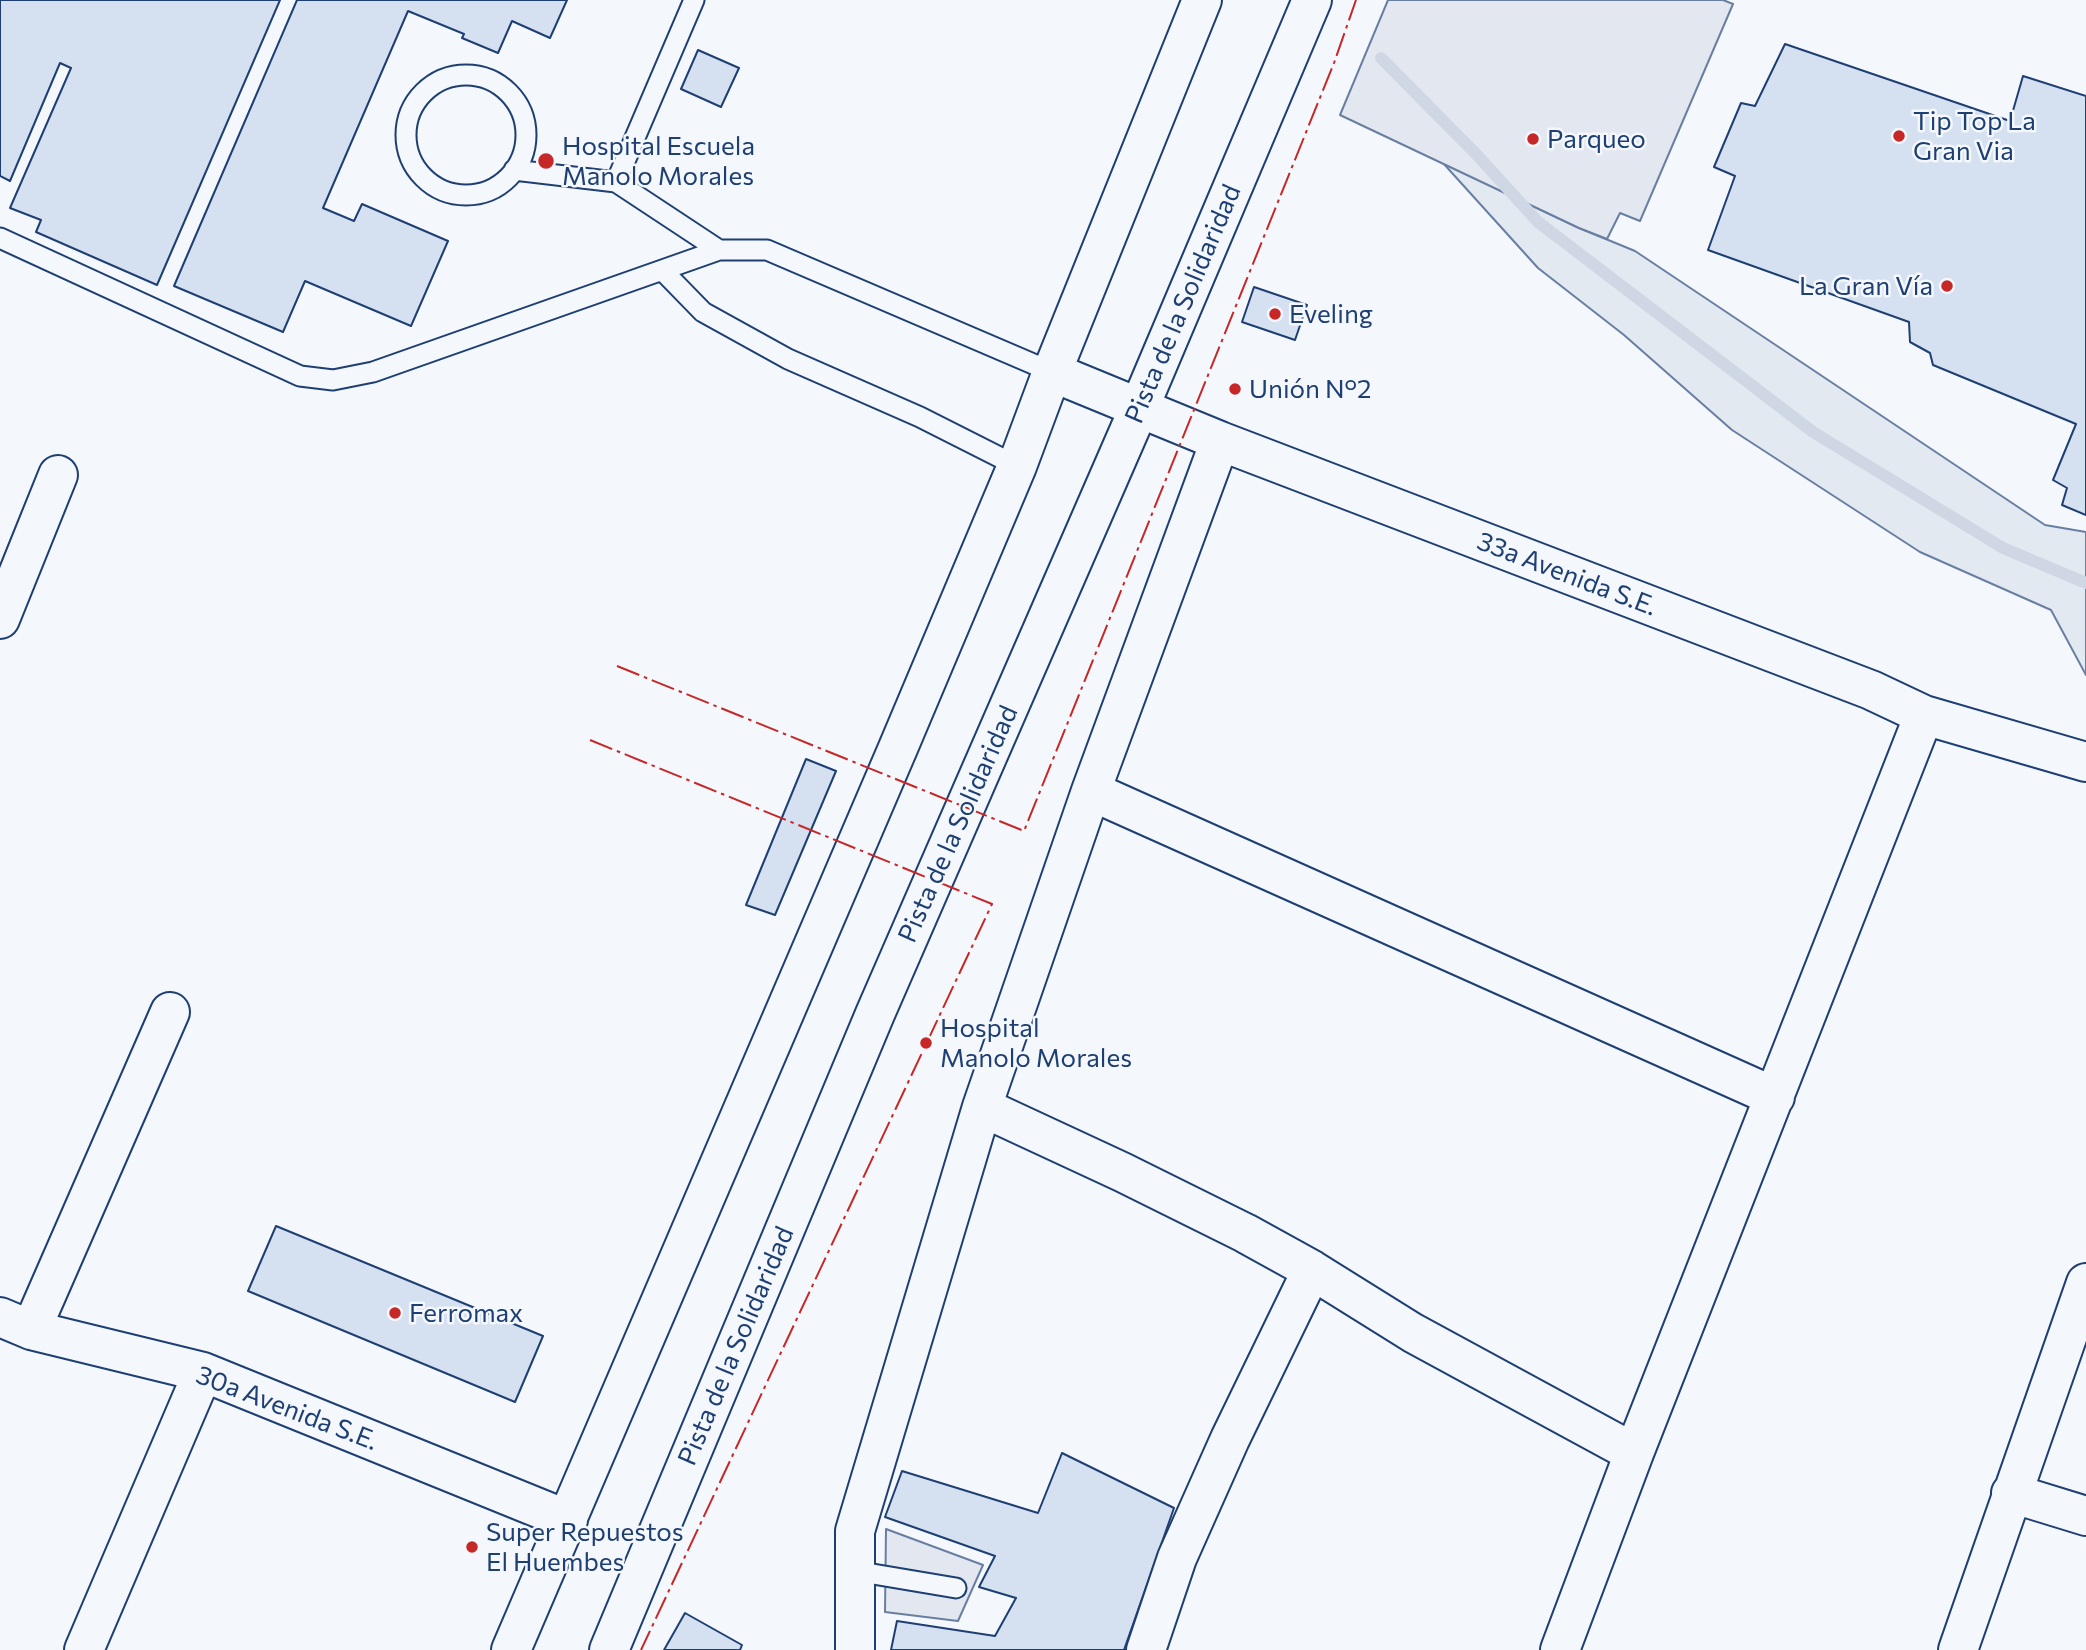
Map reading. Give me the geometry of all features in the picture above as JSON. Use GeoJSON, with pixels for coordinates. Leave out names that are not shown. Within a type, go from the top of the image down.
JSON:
{"type":"FeatureCollection","features":[{"type":"Feature","properties":{"kind":"street"},"geometry":{"type":"LineString","coordinates":[[511,1650],[1017,466],[1052,372],[1202,0]]}},
{"type":"Feature","properties":{"kind":"street","name":"Pista de la Solidaridad"},"geometry":{"type":"LineString","coordinates":[[609,1650],[875,1014],[1140,406],[1312,0]]}},
{"type":"Feature","properties":{"kind":"street","name":"33a Avenida S.E."},"geometry":{"type":"LineString","coordinates":[[1052,372],[1220,440],[1858,685],[1924,715],[2086,762]]}},
{"type":"Feature","properties":{"kind":"street"},"geometry":{"type":"LineString","coordinates":[[855,1650],[855,1531],[982,1107],[1091,791],[1220,440]]}},
{"type":"Feature","properties":{"kind":"street"},"geometry":{"type":"LineString","coordinates":[[0,619],[58,475]]}},
{"type":"Feature","properties":{"kind":"street"},"geometry":{"type":"LineString","coordinates":[[1560,1650],[1634,1453],[1924,715]]}},
{"type":"Feature","properties":{"kind":"street"},"geometry":{"type":"LineString","coordinates":[[1091,791],[1775,1097]]}},
{"type":"Feature","properties":{"kind":"street"},"geometry":{"type":"LineString","coordinates":[[15,1324],[170,1012]]}},
{"type":"Feature","properties":{"kind":"street"},"geometry":{"type":"LineString","coordinates":[[982,1107],[1245,1233],[1312,1270],[1413,1333],[1634,1453]]}},
{"type":"Feature","properties":{"kind":"street"},"geometry":{"type":"LineString","coordinates":[[1146,1650],[1177,1558],[1230,1439],[1312,1270]]}},
{"type":"Feature","properties":{"kind":"street"},"geometry":{"type":"LineString","coordinates":[[1958,1650],[2086,1283]]}},
{"type":"Feature","properties":{"kind":"street","name":"30a Avenida S.E."},"geometry":{"type":"LineString","coordinates":[[15,1324],[203,1372],[568,1520]]}},
{"type":"Feature","properties":{"kind":"street"},"geometry":{"type":"LineString","coordinates":[[84,1650],[203,1372]]}},
{"type":"Feature","properties":{"kind":"street"},"geometry":{"type":"LineString","coordinates":[[2011,1493],[2086,1516]]}},
{"type":"Feature","properties":{"kind":"lane"},"geometry":{"type":"LineString","coordinates":[[616,182],[694,0]]}},
{"type":"Feature","properties":{"kind":"lane"},"geometry":{"type":"LineString","coordinates":[[466,74],[485,78],[502,86],[515,99],[523,116],[526,134],[523,153],[514,170],[501,183],[485,192],[466,195],[447,192],[430,183],[417,170],[409,153],[406,135],[409,116],[417,99],[430,86],[447,78],[466,74]]}},
{"type":"Feature","properties":{"kind":"lane"},"geometry":{"type":"LineString","coordinates":[[514,170],[616,182],[719,250]]}},
{"type":"Feature","properties":{"kind":"lane"},"geometry":{"type":"LineString","coordinates":[[0,238],[300,376],[332,380],[373,372],[719,250],[767,250],[1052,372]]}},
{"type":"Feature","properties":{"kind":"lane"},"geometry":{"type":"LineString","coordinates":[[663,271],[703,312],[788,359],[920,417],[1017,466]]}},
{"type":"Feature","properties":{"kind":"lane"},"geometry":{"type":"LineString","coordinates":[[855,1570],[956,1588]]}},
{"type":"Feature","properties":{"kind":"shaded area","name":"Parqueo"},"geometry":{"type":"Polygon","coordinates":[[[1388,0],[1723,0],[1733,4],[1640,221],[1620,213],[1607,239],[1340,115],[1388,0]]]}},
{"type":"Feature","properties":{"kind":"shaded area"},"geometry":{"type":"Polygon","coordinates":[[[1443,163],[1579,228],[1635,251],[2045,525],[2086,532],[2086,675],[2051,610],[1920,552],[1732,430],[1624,335],[1538,268],[1443,163]]]}},
{"type":"Feature","properties":{"kind":"shaded area"},"geometry":{"type":"Polygon","coordinates":[[[886,1529],[983,1565],[958,1621],[885,1612],[886,1529]]]}},
{"type":"Feature","properties":{"kind":"building"},"geometry":{"type":"Polygon","coordinates":[[[0,0],[280,0],[157,285],[36,232],[41,220],[10,208],[71,68],[60,63],[10,181],[0,176],[0,0]]]}},
{"type":"Feature","properties":{"kind":"building"},"geometry":{"type":"Polygon","coordinates":[[[297,0],[567,0],[550,38],[512,21],[498,53],[462,38],[464,34],[408,11],[323,208],[354,221],[362,204],[448,241],[411,326],[305,281],[283,332],[174,286],[297,0]]]}},
{"type":"Feature","properties":{"kind":"building","name":"La Gran Vía"},"geometry":{"type":"Polygon","coordinates":[[[1785,44],[2010,121],[2023,76],[2086,96],[2086,515],[2062,505],[2067,488],[2053,480],[2076,424],[1933,365],[1930,353],[1910,342],[1909,322],[1708,250],[1735,176],[1714,167],[1741,103],[1755,106],[1785,44]]]}},
{"type":"Feature","properties":{"kind":"building"},"geometry":{"type":"Polygon","coordinates":[[[698,50],[739,68],[721,107],[681,89],[698,50]]]}},
{"type":"Feature","properties":{"kind":"building","name":"Eveling"},"geometry":{"type":"Polygon","coordinates":[[[1254,287],[1307,305],[1295,340],[1242,322],[1254,287]]]}},
{"type":"Feature","properties":{"kind":"building"},"geometry":{"type":"Polygon","coordinates":[[[806,759],[836,771],[775,915],[746,905],[806,759]]]}},
{"type":"Feature","properties":{"kind":"building","name":"Ferromax"},"geometry":{"type":"Polygon","coordinates":[[[276,1226],[543,1336],[515,1402],[248,1291],[276,1226]]]}},
{"type":"Feature","properties":{"kind":"building"},"geometry":{"type":"Polygon","coordinates":[[[1062,1453],[1174,1508],[1124,1650],[891,1650],[897,1621],[995,1636],[1016,1598],[979,1587],[995,1556],[885,1517],[902,1471],[1038,1513],[1062,1453]]]}},
{"type":"Feature","properties":{"kind":"building"},"geometry":{"type":"Polygon","coordinates":[[[685,1613],[742,1645],[740,1650],[664,1650],[685,1613]]]}},
{"type":"Feature","properties":{"kind":"waterway"},"geometry":{"type":"LineString","coordinates":[[1381,58],[1477,155],[1538,222],[1813,432],[2003,548],[2086,583]]}},
{"type":"Feature","properties":{"kind":"power"},"geometry":{"type":"LineString","coordinates":[[617,666],[1024,831],[1334,63],[1356,0]]}},
{"type":"Feature","properties":{"kind":"power"},"geometry":{"type":"LineString","coordinates":[[590,740],[992,904],[641,1650]]}},
{"type":"Feature","properties":{"kind":"place","name":"Tip Top La Gran Via"},"geometry":{"type":"Point","coordinates":[1899,136]}},
{"type":"Feature","properties":{"kind":"place","name":"Parqueo"},"geometry":{"type":"Point","coordinates":[1533,139]}},
{"type":"Feature","properties":{"kind":"place","name":"Hospital Escuela Manolo Morales"},"geometry":{"type":"Point","coordinates":[546,161]}},
{"type":"Feature","properties":{"kind":"place","name":"La Gran Vía"},"geometry":{"type":"Point","coordinates":[1947,286]}},
{"type":"Feature","properties":{"kind":"place","name":"Eveling"},"geometry":{"type":"Point","coordinates":[1275,314]}},
{"type":"Feature","properties":{"kind":"place","name":"Unión N°2"},"geometry":{"type":"Point","coordinates":[1235,389]}},
{"type":"Feature","properties":{"kind":"place","name":"Hospital Manolo Morales"},"geometry":{"type":"Point","coordinates":[926,1043]}},
{"type":"Feature","properties":{"kind":"place","name":"Ferromax"},"geometry":{"type":"Point","coordinates":[395,1313]}},
{"type":"Feature","properties":{"kind":"place","name":"Super Repuestos El Huembes"},"geometry":{"type":"Point","coordinates":[472,1547]}}]}
